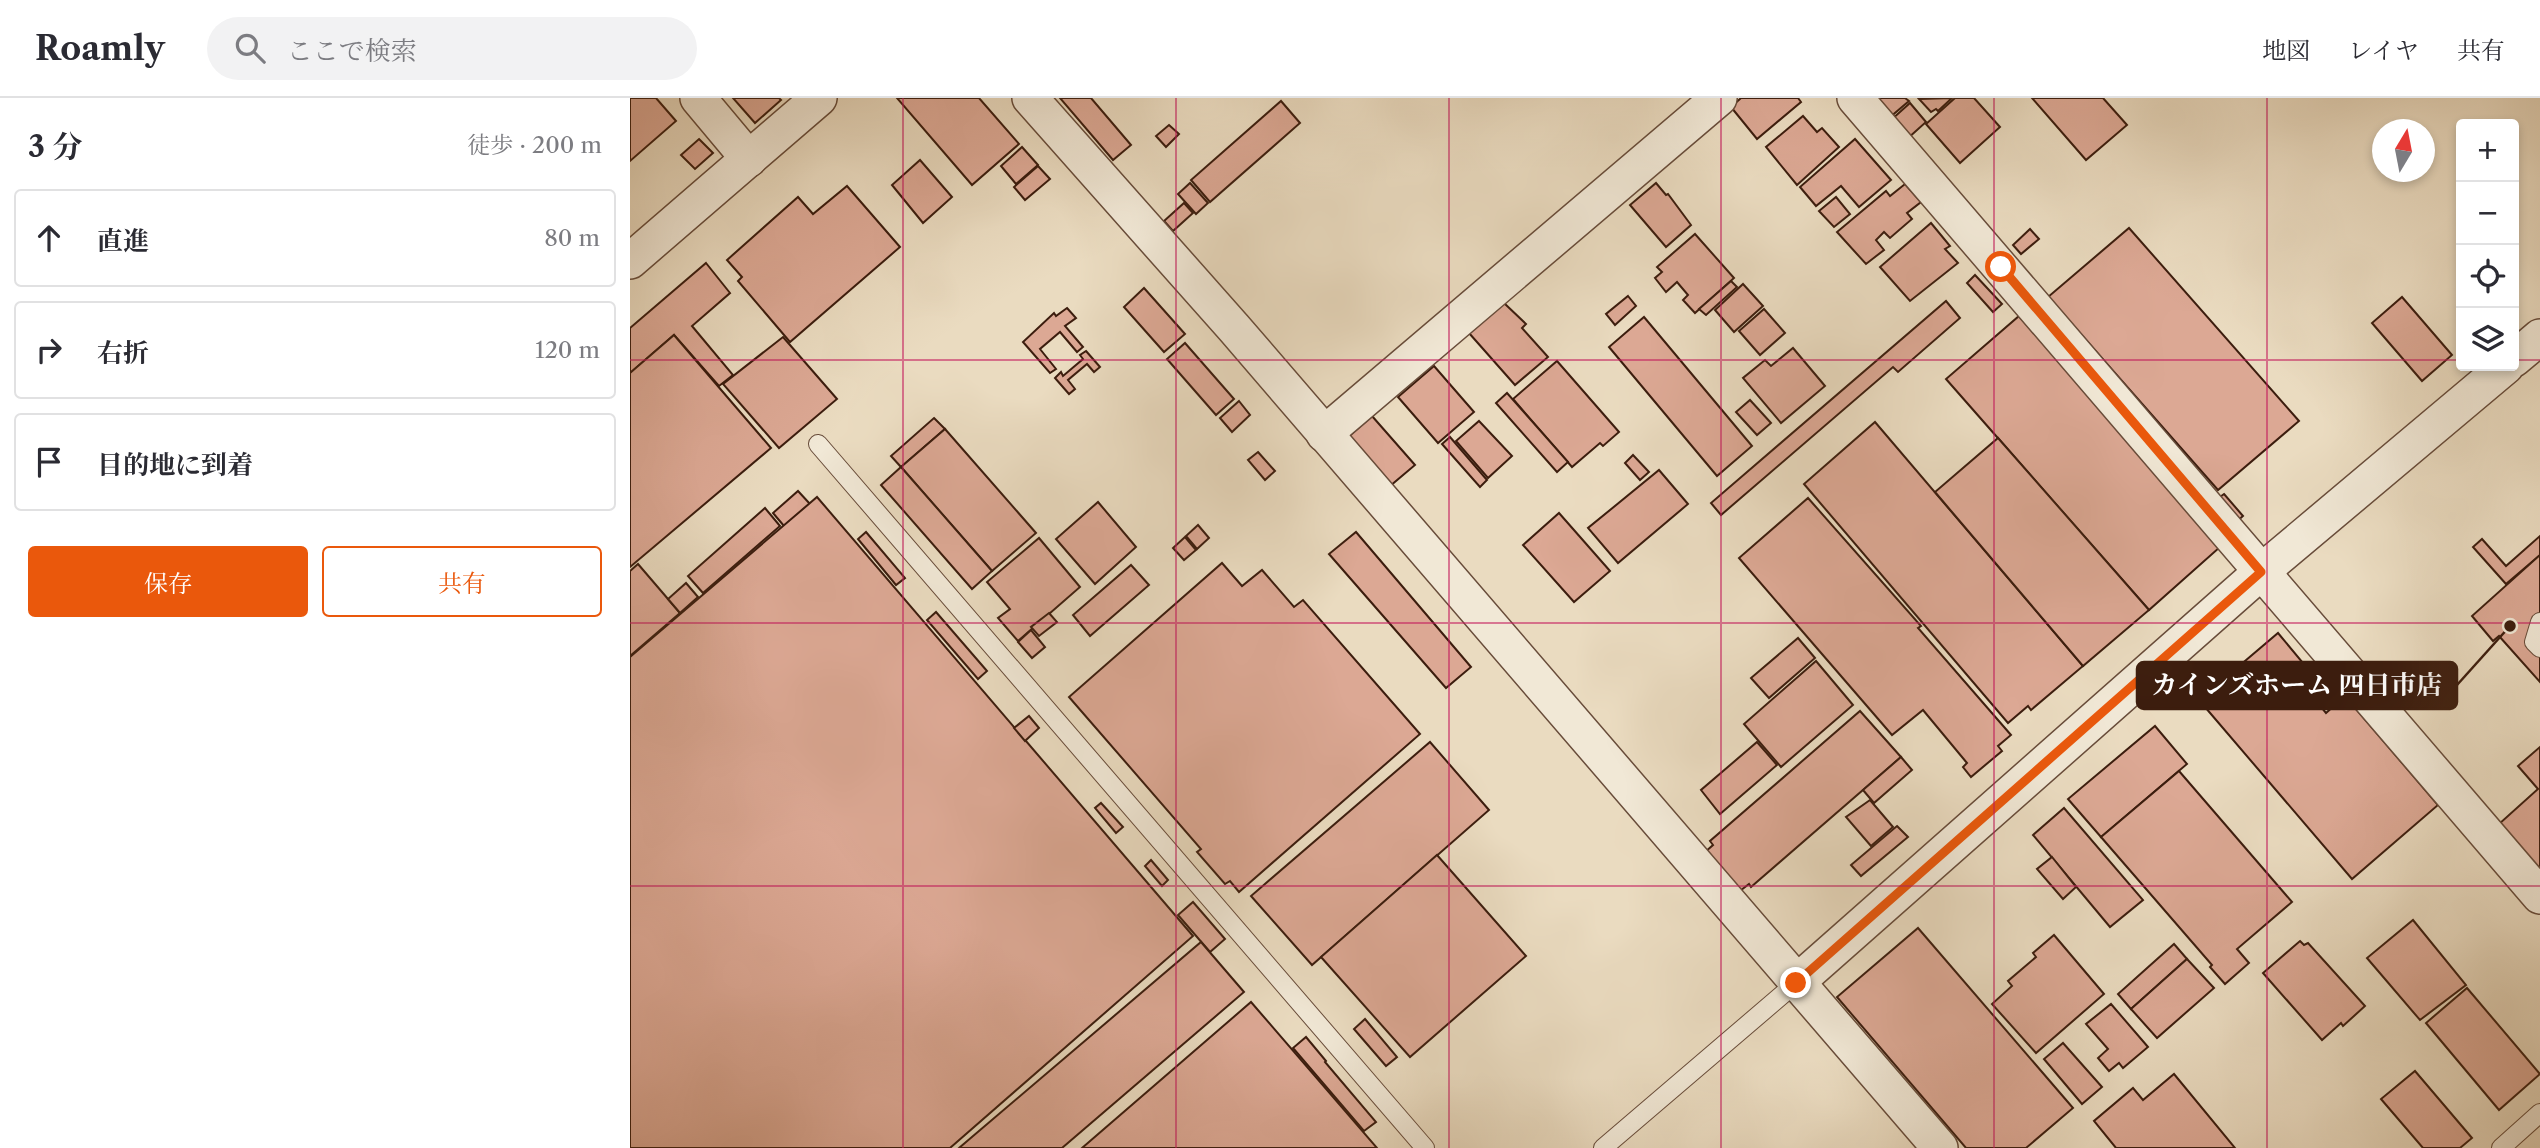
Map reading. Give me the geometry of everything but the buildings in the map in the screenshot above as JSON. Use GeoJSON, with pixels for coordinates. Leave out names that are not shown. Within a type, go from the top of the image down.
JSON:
{"type":"FeatureCollection","features":[{"type":"Feature","properties":{"kind":"street"},"geometry":{"type":"LineString","coordinates":[[698,98],[749,159]]}},
{"type":"Feature","properties":{"kind":"street"},"geometry":{"type":"LineString","coordinates":[[630,261],[819,98]]}},
{"type":"Feature","properties":{"kind":"street"},"geometry":{"type":"LineString","coordinates":[[1030,98],[1324,434],[1940,1148]]}},
{"type":"Feature","properties":{"kind":"street"},"geometry":{"type":"LineString","coordinates":[[1324,434],[1719,98]]}},
{"type":"Feature","properties":{"kind":"street"},"geometry":{"type":"LineString","coordinates":[[1855,98],[2540,895]]}},
{"type":"Feature","properties":{"kind":"street"},"geometry":{"type":"LineString","coordinates":[[2519,355],[2540,337]]}},
{"type":"Feature","properties":{"kind":"street"},"geometry":{"type":"LineString","coordinates":[[1796,983],[2261,572],[2499,371]]}},
{"type":"Feature","properties":{"kind":"lane"},"geometry":{"type":"LineString","coordinates":[[818,444],[1426,1148]]}},
{"type":"Feature","properties":{"kind":"lane"},"geometry":{"type":"LineString","coordinates":[[2540,622],[2534,642],[2540,649]]}},
{"type":"Feature","properties":{"kind":"lane"},"geometry":{"type":"LineString","coordinates":[[1603,1148],[1796,983]]}},
{"type":"Feature","properties":{"kind":"lane"},"geometry":{"type":"LineString","coordinates":[[2501,1148],[2540,1114]]}},
{"type":"Feature","properties":{"kind":"place","name":"カインズホーム 四日市店"},"geometry":{"type":"Point","coordinates":[2510,626]}},
{"type":"Feature","properties":{"kind":"route"},"geometry":{"type":"LineString","coordinates":[[1796,983],[2261,572],[2001,267]]}}]}
